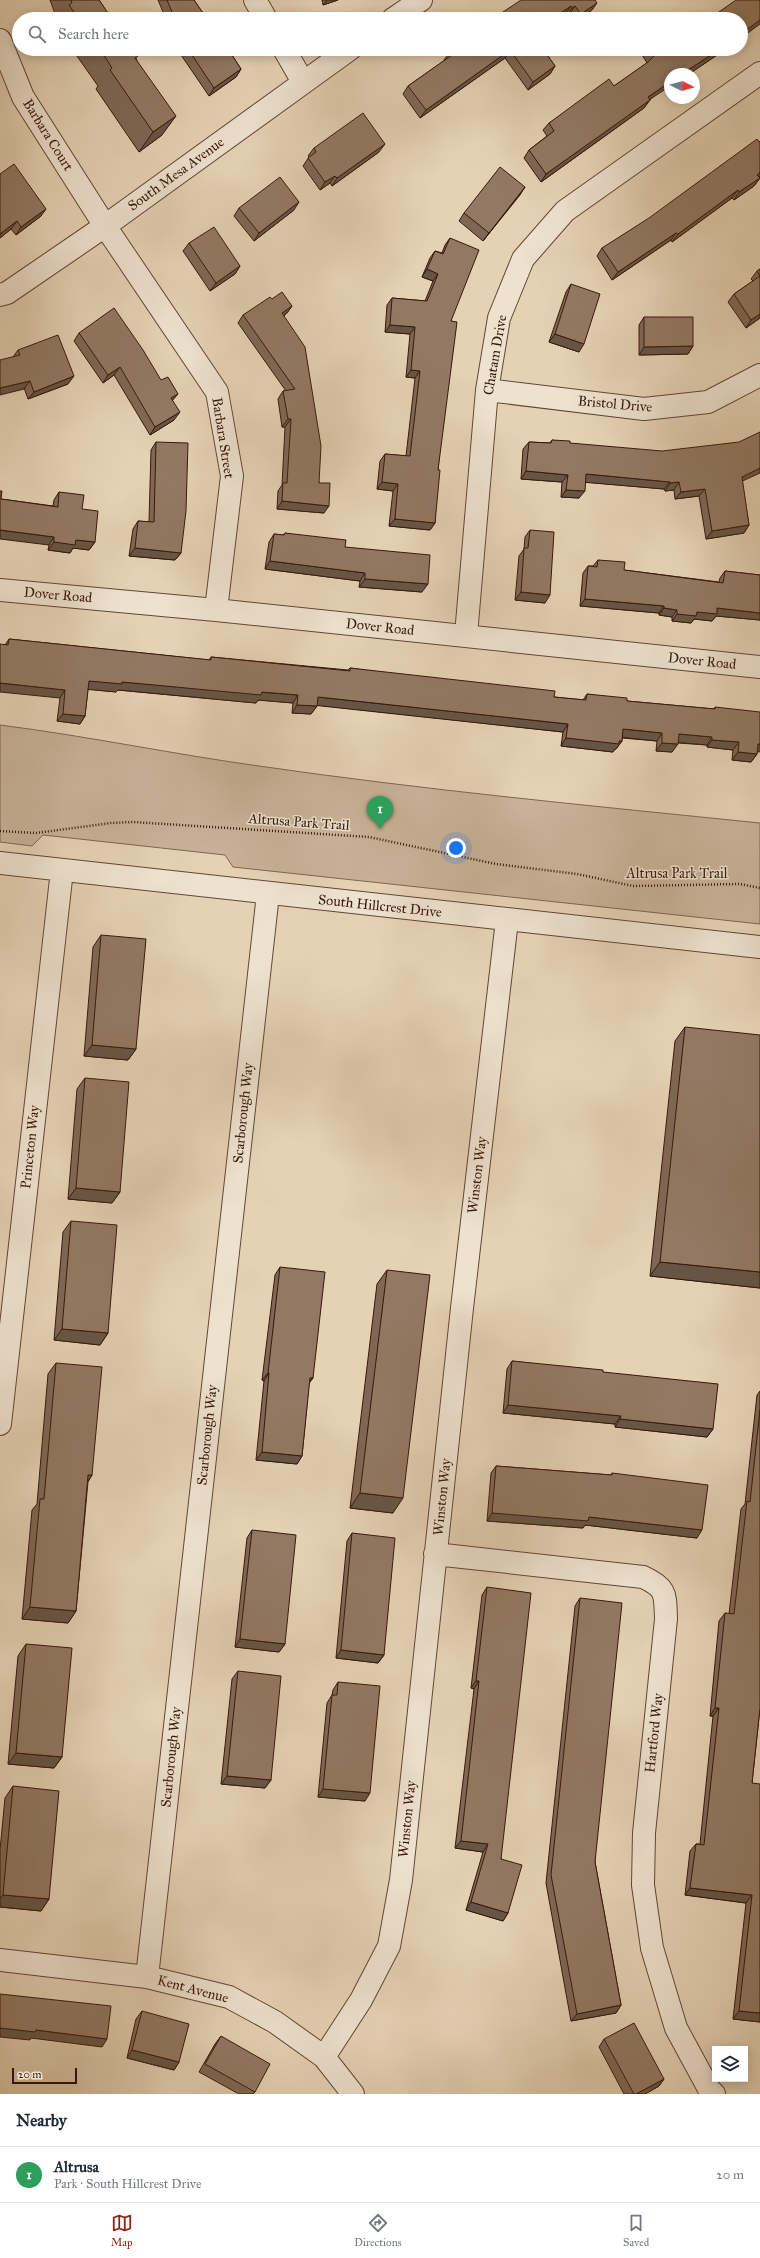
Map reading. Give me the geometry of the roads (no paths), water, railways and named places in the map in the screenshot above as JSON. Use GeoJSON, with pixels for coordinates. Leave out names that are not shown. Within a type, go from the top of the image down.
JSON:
{"type":"FeatureCollection","features":[{"type":"Feature","properties":{"kind":"street"},"geometry":{"type":"LineString","coordinates":[[255,0],[262,12]]}},
{"type":"Feature","properties":{"kind":"street"},"geometry":{"type":"LineString","coordinates":[[404,12],[421,0]]}},
{"type":"Feature","properties":{"kind":"street","name":"Barbara Court"},"geometry":{"type":"LineString","coordinates":[[0,40],[23,96],[105,226]]}},
{"type":"Feature","properties":{"kind":"street"},"geometry":{"type":"LineString","coordinates":[[288,56],[303,82]]}},
{"type":"Feature","properties":{"kind":"street","name":"South Mesa Avenue"},"geometry":{"type":"LineString","coordinates":[[0,296],[7,293],[105,226],[340,56]]}},
{"type":"Feature","properties":{"kind":"street","name":"Chatam Drive"},"geometry":{"type":"LineString","coordinates":[[466,635],[487,390],[500,318],[523,259],[565,211],[760,74]]}},
{"type":"Feature","properties":{"kind":"street","name":"Barbara Street"},"geometry":{"type":"LineString","coordinates":[[105,226],[217,392],[232,476],[216,610]]}},
{"type":"Feature","properties":{"kind":"street","name":"Bristol Drive"},"geometry":{"type":"LineString","coordinates":[[487,390],[644,409],[708,402],[760,375]]}},
{"type":"Feature","properties":{"kind":"street","name":"Dover Road"},"geometry":{"type":"LineString","coordinates":[[0,590],[466,635],[760,667]]}},
{"type":"Feature","properties":{"kind":"street","name":"South Hillcrest Drive"},"geometry":{"type":"LineString","coordinates":[[0,863],[268,894],[760,947]]}},
{"type":"Feature","properties":{"kind":"street","name":"Princeton Way"},"geometry":{"type":"LineString","coordinates":[[0,1424],[62,870]]}},
{"type":"Feature","properties":{"kind":"street","name":"Scarborough Way"},"geometry":{"type":"LineString","coordinates":[[147,1977],[268,894]]}},
{"type":"Feature","properties":{"kind":"street","name":"Winston Way"},"geometry":{"type":"LineString","coordinates":[[324,2057],[361,2000],[389,1946],[400,1880],[507,920]]}},
{"type":"Feature","properties":{"kind":"street","name":"Hartford Way"},"geometry":{"type":"LineString","coordinates":[[436,1554],[643,1577],[659,1585],[665,1596],[666,1619],[644,1833],[643,1885],[652,1948],[676,2028],[709,2089],[714,2094]]}},
{"type":"Feature","properties":{"kind":"street","name":"Kent Avenue"},"geometry":{"type":"LineString","coordinates":[[0,1960],[147,1977],[229,1997],[275,2022],[324,2057],[353,2094]]}},
{"type":"Feature","properties":{"kind":"place","name":"Altrusa"},"geometry":{"type":"Point","coordinates":[380,829]}}]}
